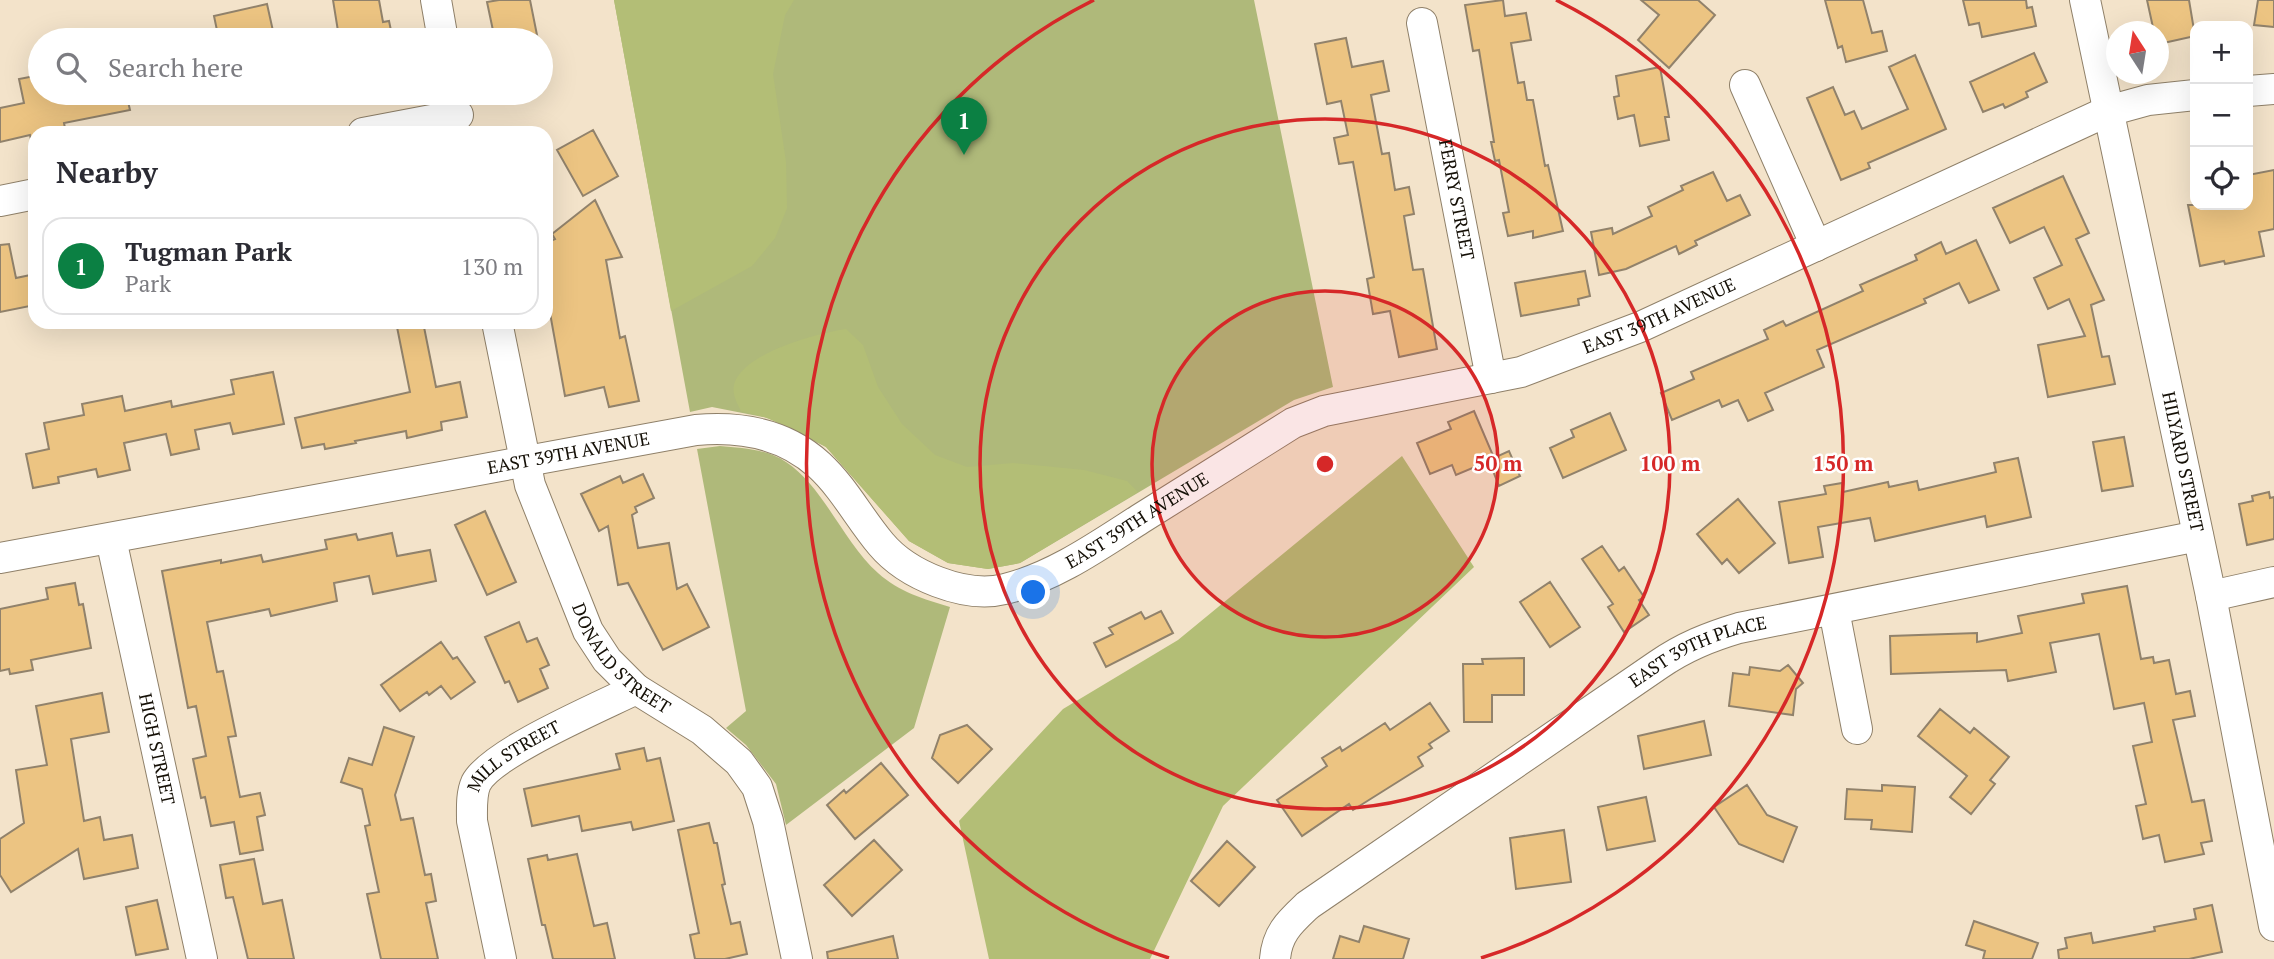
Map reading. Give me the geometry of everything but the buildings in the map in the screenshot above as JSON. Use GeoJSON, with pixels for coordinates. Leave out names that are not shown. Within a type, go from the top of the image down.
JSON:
{"type":"FeatureCollection","features":[{"type":"Feature","properties":{"kind":"street"},"geometry":{"type":"LineString","coordinates":[[436,0],[441,28]]}},
{"type":"Feature","properties":{"kind":"street","name":"HILYARD STREET"},"geometry":{"type":"LineString","coordinates":[[2085,0],[2211,596],[2274,926]]}},
{"type":"Feature","properties":{"kind":"street","name":"FERRY STREET"},"geometry":{"type":"LineString","coordinates":[[1422,23],[1491,378]]}},
{"type":"Feature","properties":{"kind":"street"},"geometry":{"type":"LineString","coordinates":[[1745,85],[1816,246]]}},
{"type":"Feature","properties":{"kind":"street"},"geometry":{"type":"LineString","coordinates":[[2253,91],[2274,89]]}},
{"type":"Feature","properties":{"kind":"street","name":"EAST 39TH AVENUE"},"geometry":{"type":"LineString","coordinates":[[0,558],[696,430],[725,427],[755,432],[788,444],[818,464],[845,493],[881,545],[903,564],[935,582],[964,590],[1001,590],[1035,580],[1088,551],[1293,423],[1324,411],[1521,372],[1567,356],[1640,327],[2108,111],[2148,100],[2190,96]]}},
{"type":"Feature","properties":{"kind":"street"},"geometry":{"type":"LineString","coordinates":[[397,126],[458,114]]}},
{"type":"Feature","properties":{"kind":"street"},"geometry":{"type":"LineString","coordinates":[[0,201],[28,195]]}},
{"type":"Feature","properties":{"kind":"street","name":"DONALD STREET"},"geometry":{"type":"LineString","coordinates":[[498,329],[524,463],[535,499],[588,631],[607,660],[636,689],[702,730],[739,762],[757,787],[768,821],[797,959]]}},
{"type":"Feature","properties":{"kind":"street","name":"EAST 39TH PLACE"},"geometry":{"type":"LineString","coordinates":[[1276,951],[1290,922],[1308,905],[1679,650],[1705,638],[1739,628],[2198,536]]}},
{"type":"Feature","properties":{"kind":"street","name":"HIGH STREET"},"geometry":{"type":"LineString","coordinates":[[111,539],[202,959]]}},
{"type":"Feature","properties":{"kind":"street"},"geometry":{"type":"LineString","coordinates":[[2211,596],[2274,582]]}},
{"type":"Feature","properties":{"kind":"street"},"geometry":{"type":"LineString","coordinates":[[1834,610],[1857,729]]}},
{"type":"Feature","properties":{"kind":"street","name":"MILL STREET"},"geometry":{"type":"LineString","coordinates":[[501,959],[472,821],[472,801],[477,782],[493,765],[517,748],[636,689]]}},
{"type":"Feature","properties":{"kind":"green space"},"geometry":{"type":"Polygon","coordinates":[[[614,0],[1254,0],[1333,387],[1294,400],[1020,563],[988,569],[948,563],[909,541],[826,447],[768,418],[712,407],[690,412],[614,0]]]}},
{"type":"Feature","properties":{"kind":"green space"},"geometry":{"type":"Polygon","coordinates":[[[614,0],[794,0],[785,15],[773,74],[786,162],[787,208],[775,238],[752,266],[671,311],[614,0]]]}},
{"type":"Feature","properties":{"kind":"green space"},"geometry":{"type":"Polygon","coordinates":[[[846,329],[863,345],[878,387],[902,424],[935,455],[967,467],[1013,463],[1084,470],[1127,481],[1138,492],[1020,563],[988,569],[948,563],[909,541],[826,447],[792,428],[741,411],[736,402],[734,385],[751,363],[782,346],[846,329]]]}},
{"type":"Feature","properties":{"kind":"green space"},"geometry":{"type":"Polygon","coordinates":[[[720,446],[763,452],[786,462],[823,500],[854,546],[878,573],[903,590],[950,607],[914,728],[786,825],[776,784],[746,745],[726,728],[746,711],[697,449],[720,446]]]}},
{"type":"Feature","properties":{"kind":"green space"},"geometry":{"type":"Polygon","coordinates":[[[1402,456],[1474,567],[1223,806],[1150,959],[989,959],[959,821],[1063,709],[1178,640],[1402,456]]]}},
{"type":"Feature","properties":{"kind":"place","name":"Tugman Park"},"geometry":{"type":"Point","coordinates":[964,155]}}]}
